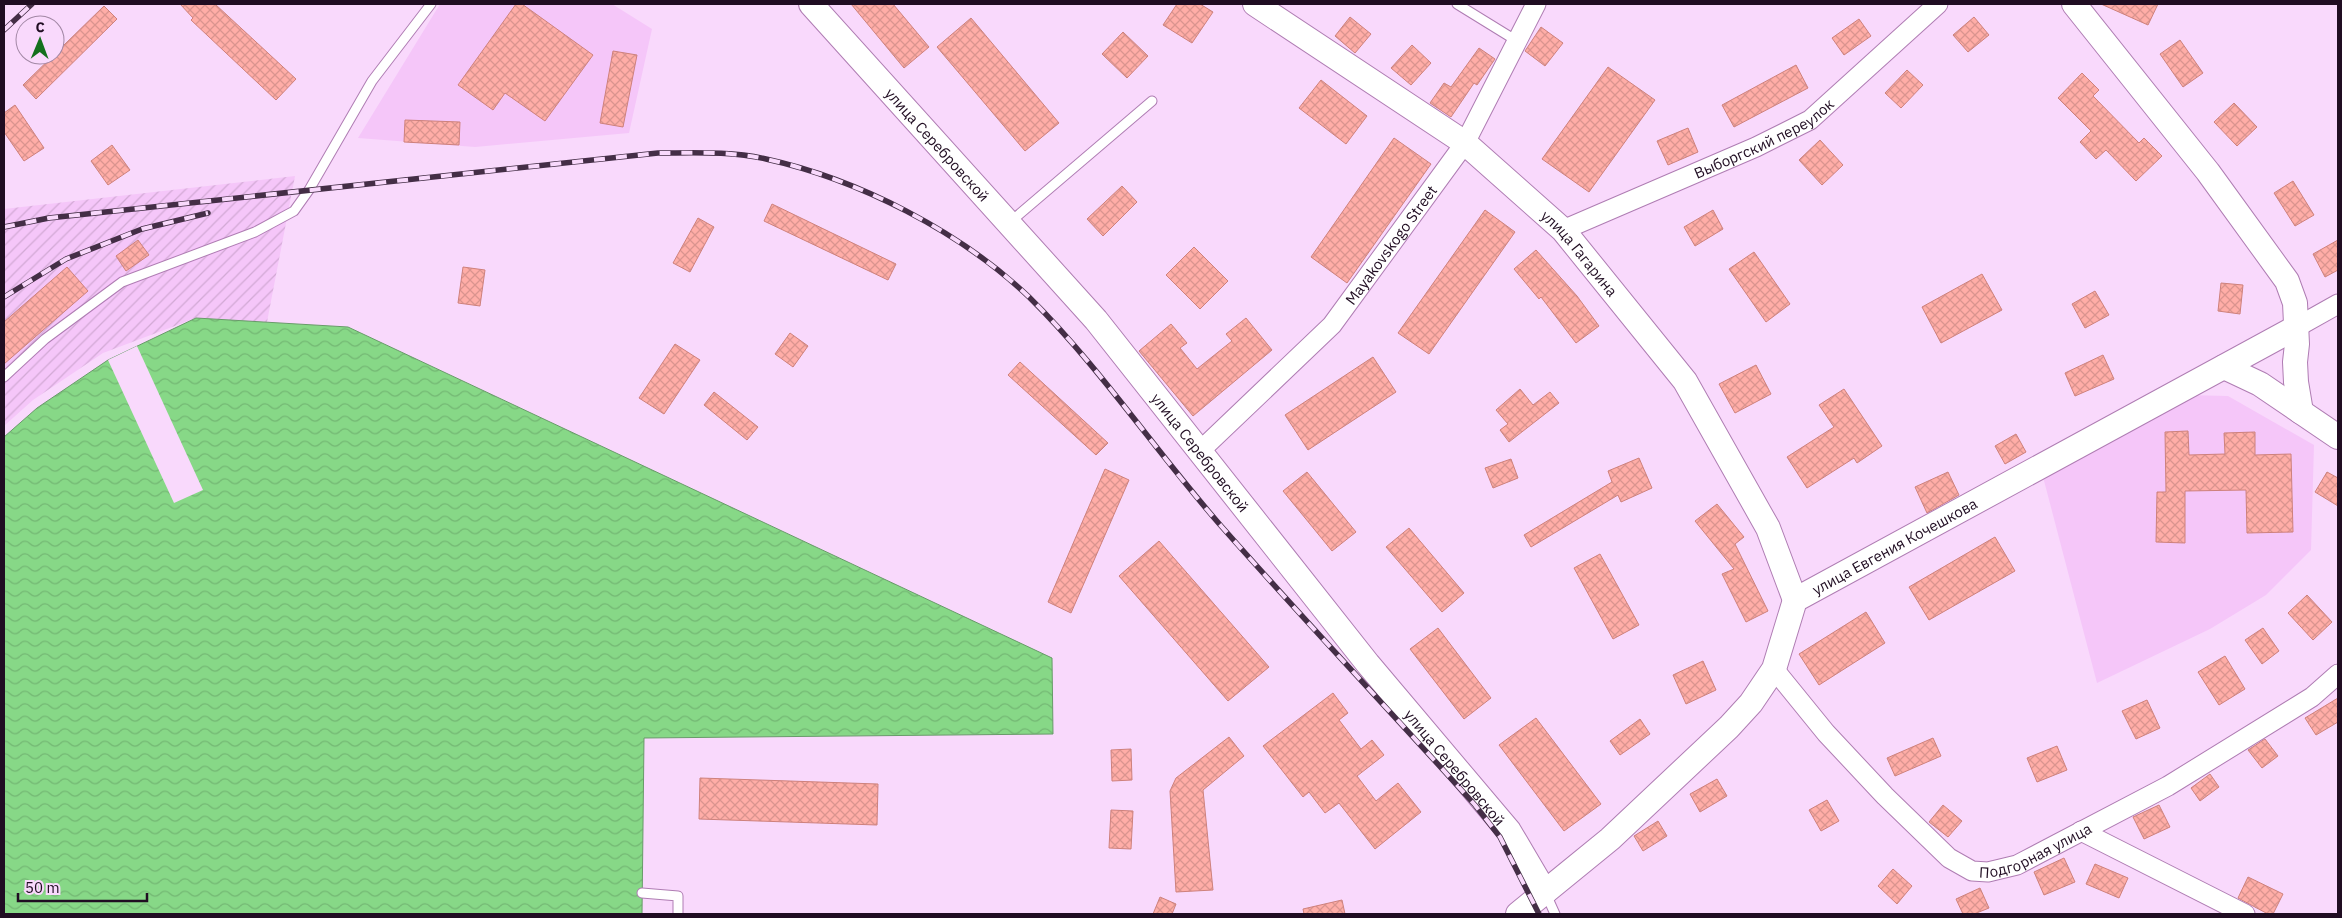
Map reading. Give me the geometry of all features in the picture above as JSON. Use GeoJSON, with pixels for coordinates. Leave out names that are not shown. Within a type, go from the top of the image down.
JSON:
{"type":"FeatureCollection","features":[{"type":"Feature","properties":{"kind":"street","name":"улица Серебровской"},"geometry":{"type":"LineString","coordinates":[[811,4],[1096,320],[1368,664],[1509,831],[1545,892]]}},
{"type":"Feature","properties":{"kind":"street","name":"улица Гагарина"},"geometry":{"type":"LineString","coordinates":[[1255,4],[1465,143],[1563,230],[1685,382],[1768,528],[1795,600]]}},
{"type":"Feature","properties":{"kind":"street","name":"Mayakovskogo Street"},"geometry":{"type":"LineString","coordinates":[[1200,451],[1332,325],[1465,143],[1536,4]]}},
{"type":"Feature","properties":{"kind":"street","name":"Выборгский переулок"},"geometry":{"type":"LineString","coordinates":[[1563,230],[1756,147],[1810,120],[1938,4]]}},
{"type":"Feature","properties":{"kind":"street"},"geometry":{"type":"LineString","coordinates":[[2077,5],[2208,172],[2282,274],[2295,303],[2297,327],[2295,368],[2301,412]]}},
{"type":"Feature","properties":{"kind":"street","name":"улица Евгения Кочешкова"},"geometry":{"type":"LineString","coordinates":[[1545,892],[1610,839],[1729,727],[1751,703],[1774,669],[1795,600],[2184,387],[2224,368],[2338,304]]}},
{"type":"Feature","properties":{"kind":"street"},"geometry":{"type":"LineString","coordinates":[[2224,368],[2260,384],[2338,437]]}},
{"type":"Feature","properties":{"kind":"street","name":"Подгорная улица"},"geometry":{"type":"LineString","coordinates":[[1774,669],[1826,733],[1885,796],[1949,858],[1972,871],[1988,872],[2017,864],[2168,786],[2312,697],[2338,674]]}},
{"type":"Feature","properties":{"kind":"street"},"geometry":{"type":"LineString","coordinates":[[2081,831],[2245,914]]}},
{"type":"Feature","properties":{"kind":"street"},"geometry":{"type":"LineString","coordinates":[[1518,914],[1534,904],[1545,892]]}},
{"type":"Feature","properties":{"kind":"lane"},"geometry":{"type":"LineString","coordinates":[[4,377],[45,339],[122,282],[255,232],[294,211],[309,190],[372,81],[430,4]]}},
{"type":"Feature","properties":{"kind":"lane"},"geometry":{"type":"LineString","coordinates":[[1457,4],[1517,41]]}},
{"type":"Feature","properties":{"kind":"lane"},"geometry":{"type":"LineString","coordinates":[[1009,222],[1152,101]]}},
{"type":"Feature","properties":{"kind":"lane"},"geometry":{"type":"LineString","coordinates":[[1545,892],[1555,914]]}},
{"type":"Feature","properties":{"kind":"lane"},"geometry":{"type":"LineString","coordinates":[[642,893],[678,896],[678,914]]}},
{"type":"Feature","properties":{"kind":"shaded area"},"geometry":{"type":"Polygon","coordinates":[[[440,4],[612,4],[652,29],[629,133],[475,147],[358,138],[440,4]]]}},
{"type":"Feature","properties":{"kind":"shaded area"},"geometry":{"type":"Polygon","coordinates":[[[295,176],[267,322],[196,318],[103,353],[33,400],[4,426],[4,209],[295,176]]]}},
{"type":"Feature","properties":{"kind":"shaded area"},"geometry":{"type":"Polygon","coordinates":[[[2186,395],[2228,396],[2314,445],[2311,550],[2266,595],[2210,629],[2097,683],[2042,473],[2186,395]]]}},
{"type":"Feature","properties":{"kind":"water"},"geometry":{"type":"Polygon","coordinates":[[[196,318],[348,327],[1052,658],[1053,734],[644,738],[642,914],[4,914],[4,437],[37,408],[108,360],[196,318]]]}},
{"type":"Feature","properties":{"kind":"pier"},"geometry":{"type":"Polygon","coordinates":[[[137,346],[203,490],[174,503],[108,360],[137,346]]]}},
{"type":"Feature","properties":{"kind":"building"},"geometry":{"type":"Polygon","coordinates":[[[180,4],[215,4],[296,79],[276,100],[191,20],[193,18],[180,4]]]}},
{"type":"Feature","properties":{"kind":"building"},"geometry":{"type":"Polygon","coordinates":[[[516,4],[522,4],[593,55],[545,121],[505,93],[493,110],[458,85],[516,4]]]}},
{"type":"Feature","properties":{"kind":"building"},"geometry":{"type":"Polygon","coordinates":[[[851,4],[893,4],[929,47],[904,68],[851,4]]]}},
{"type":"Feature","properties":{"kind":"building"},"geometry":{"type":"Polygon","coordinates":[[[1177,4],[1200,4],[1213,12],[1192,43],[1163,25],[1177,4]]]}},
{"type":"Feature","properties":{"kind":"building"},"geometry":{"type":"Polygon","coordinates":[[[2101,4],[2158,4],[2148,25],[2101,4]]]}},
{"type":"Feature","properties":{"kind":"building"},"geometry":{"type":"Polygon","coordinates":[[[104,6],[117,19],[36,99],[23,85],[44,65],[65,65],[65,44],[104,6]]]}},
{"type":"Feature","properties":{"kind":"building"},"geometry":{"type":"Polygon","coordinates":[[[1350,17],[1371,34],[1355,53],[1335,36],[1350,17]]]}},
{"type":"Feature","properties":{"kind":"building"},"geometry":{"type":"Polygon","coordinates":[[[1974,17],[1989,35],[1968,52],[1953,35],[1974,17]]]}},
{"type":"Feature","properties":{"kind":"building"},"geometry":{"type":"Polygon","coordinates":[[[971,18],[1059,123],[1025,151],[937,47],[971,18]]]}},
{"type":"Feature","properties":{"kind":"building"},"geometry":{"type":"Polygon","coordinates":[[[1859,19],[1871,36],[1844,55],[1832,38],[1859,19]]]}},
{"type":"Feature","properties":{"kind":"building"},"geometry":{"type":"Polygon","coordinates":[[[1541,27],[1563,43],[1545,66],[1525,51],[1541,27]]]}},
{"type":"Feature","properties":{"kind":"building"},"geometry":{"type":"Polygon","coordinates":[[[1123,32],[1148,56],[1127,78],[1102,54],[1123,32]]]}},
{"type":"Feature","properties":{"kind":"building"},"geometry":{"type":"Polygon","coordinates":[[[2180,40],[2203,73],[2183,87],[2160,54],[2180,40]]]}},
{"type":"Feature","properties":{"kind":"building"},"geometry":{"type":"Polygon","coordinates":[[[1412,45],[1431,63],[1411,85],[1391,68],[1412,45]]]}},
{"type":"Feature","properties":{"kind":"building"},"geometry":{"type":"Polygon","coordinates":[[[1479,48],[1495,59],[1477,85],[1474,83],[1451,117],[1430,103],[1444,83],[1451,87],[1479,48]]]}},
{"type":"Feature","properties":{"kind":"building"},"geometry":{"type":"Polygon","coordinates":[[[613,51],[637,55],[623,127],[600,123],[613,51]]]}},
{"type":"Feature","properties":{"kind":"building"},"geometry":{"type":"Polygon","coordinates":[[[1796,65],[1808,88],[1734,127],[1722,105],[1796,65]]]}},
{"type":"Feature","properties":{"kind":"building"},"geometry":{"type":"Polygon","coordinates":[[[1608,67],[1655,100],[1589,192],[1542,159],[1608,67]]]}},
{"type":"Feature","properties":{"kind":"building"},"geometry":{"type":"Polygon","coordinates":[[[1907,70],[1923,85],[1901,108],[1885,93],[1907,70]]]}},
{"type":"Feature","properties":{"kind":"building"},"geometry":{"type":"Polygon","coordinates":[[[2082,73],[2099,90],[2093,96],[2139,143],[2144,138],[2162,156],[2136,181],[2106,150],[2096,159],[2080,142],[2091,131],[2058,98],[2082,73]]]}},
{"type":"Feature","properties":{"kind":"building"},"geometry":{"type":"Polygon","coordinates":[[[1321,80],[1367,116],[1346,144],[1299,108],[1321,80]]]}},
{"type":"Feature","properties":{"kind":"building"},"geometry":{"type":"Polygon","coordinates":[[[2234,103],[2257,127],[2237,146],[2214,122],[2234,103]]]}},
{"type":"Feature","properties":{"kind":"building"},"geometry":{"type":"Polygon","coordinates":[[[15,105],[44,148],[24,161],[4,132],[4,113],[15,105]]]}},
{"type":"Feature","properties":{"kind":"building"},"geometry":{"type":"Polygon","coordinates":[[[405,120],[460,122],[459,145],[404,142],[405,120]]]}},
{"type":"Feature","properties":{"kind":"building"},"geometry":{"type":"Polygon","coordinates":[[[1688,128],[1698,152],[1668,165],[1657,141],[1688,128]]]}},
{"type":"Feature","properties":{"kind":"building"},"geometry":{"type":"Polygon","coordinates":[[[1394,138],[1431,164],[1347,283],[1311,257],[1394,138]]]}},
{"type":"Feature","properties":{"kind":"building"},"geometry":{"type":"Polygon","coordinates":[[[1820,140],[1843,165],[1822,185],[1799,160],[1820,140]]]}},
{"type":"Feature","properties":{"kind":"building"},"geometry":{"type":"Polygon","coordinates":[[[112,145],[130,170],[108,185],[91,161],[112,145]]]}},
{"type":"Feature","properties":{"kind":"building"},"geometry":{"type":"Polygon","coordinates":[[[2293,181],[2314,215],[2295,226],[2274,193],[2293,181]]]}},
{"type":"Feature","properties":{"kind":"building"},"geometry":{"type":"Polygon","coordinates":[[[1122,186],[1137,202],[1103,236],[1087,219],[1122,186]]]}},
{"type":"Feature","properties":{"kind":"building"},"geometry":{"type":"Polygon","coordinates":[[[772,204],[896,264],[888,280],[764,221],[772,204]]]}},
{"type":"Feature","properties":{"kind":"building"},"geometry":{"type":"Polygon","coordinates":[[[1485,210],[1515,232],[1429,354],[1398,333],[1485,210]]]}},
{"type":"Feature","properties":{"kind":"building"},"geometry":{"type":"Polygon","coordinates":[[[1713,210],[1723,229],[1695,246],[1684,227],[1713,210]]]}},
{"type":"Feature","properties":{"kind":"building"},"geometry":{"type":"Polygon","coordinates":[[[698,218],[714,227],[690,272],[673,263],[698,218]]]}},
{"type":"Feature","properties":{"kind":"building"},"geometry":{"type":"Polygon","coordinates":[[[138,240],[149,255],[126,271],[116,256],[138,240]]]}},
{"type":"Feature","properties":{"kind":"building"},"geometry":{"type":"Polygon","coordinates":[[[2338,240],[2338,270],[2325,277],[2313,254],[2338,240]]]}},
{"type":"Feature","properties":{"kind":"building"},"geometry":{"type":"Polygon","coordinates":[[[1194,247],[1228,281],[1200,309],[1166,275],[1194,247]]]}},
{"type":"Feature","properties":{"kind":"building"},"geometry":{"type":"Polygon","coordinates":[[[1536,250],[1577,296],[1599,326],[1576,343],[1541,297],[1539,299],[1514,269],[1536,250]]]}},
{"type":"Feature","properties":{"kind":"building"},"geometry":{"type":"Polygon","coordinates":[[[1754,252],[1790,304],[1766,322],[1729,269],[1754,252]]]}},
{"type":"Feature","properties":{"kind":"building"},"geometry":{"type":"Polygon","coordinates":[[[67,267],[88,291],[4,364],[4,322],[67,267]]]}},
{"type":"Feature","properties":{"kind":"building"},"geometry":{"type":"Polygon","coordinates":[[[463,267],[485,270],[480,306],[458,303],[463,267]]]}},
{"type":"Feature","properties":{"kind":"building"},"geometry":{"type":"Polygon","coordinates":[[[1982,274],[2002,310],[1941,343],[1922,307],[1982,274]]]}},
{"type":"Feature","properties":{"kind":"building"},"geometry":{"type":"Polygon","coordinates":[[[2221,283],[2243,285],[2240,314],[2218,311],[2221,283]]]}},
{"type":"Feature","properties":{"kind":"building"},"geometry":{"type":"Polygon","coordinates":[[[2095,291],[2109,315],[2085,328],[2072,304],[2095,291]]]}},
{"type":"Feature","properties":{"kind":"building"},"geometry":{"type":"Polygon","coordinates":[[[1246,318],[1272,350],[1193,416],[1139,351],[1171,324],[1187,343],[1180,348],[1197,369],[1232,341],[1226,334],[1246,318]]]}},
{"type":"Feature","properties":{"kind":"building"},"geometry":{"type":"Polygon","coordinates":[[[790,333],[808,346],[793,367],[775,354],[790,333]]]}},
{"type":"Feature","properties":{"kind":"building"},"geometry":{"type":"Polygon","coordinates":[[[675,344],[700,360],[664,414],[639,398],[675,344]]]}},
{"type":"Feature","properties":{"kind":"building"},"geometry":{"type":"Polygon","coordinates":[[[2103,355],[2114,379],[2075,396],[2065,373],[2103,355]]]}},
{"type":"Feature","properties":{"kind":"building"},"geometry":{"type":"Polygon","coordinates":[[[1373,357],[1396,392],[1308,450],[1285,415],[1373,357]]]}},
{"type":"Feature","properties":{"kind":"building"},"geometry":{"type":"Polygon","coordinates":[[[1020,362],[1108,443],[1096,455],[1008,375],[1020,362]]]}},
{"type":"Feature","properties":{"kind":"building"},"geometry":{"type":"Polygon","coordinates":[[[1756,365],[1771,394],[1735,413],[1719,384],[1756,365]]]}},
{"type":"Feature","properties":{"kind":"building"},"geometry":{"type":"Polygon","coordinates":[[[1520,389],[1533,405],[1550,392],[1559,403],[1509,442],[1500,430],[1508,424],[1496,410],[1520,389]]]}},
{"type":"Feature","properties":{"kind":"building"},"geometry":{"type":"Polygon","coordinates":[[[1844,389],[1882,446],[1857,463],[1854,458],[1807,488],[1787,457],[1834,427],[1819,405],[1844,389]]]}},
{"type":"Feature","properties":{"kind":"building"},"geometry":{"type":"Polygon","coordinates":[[[714,392],[758,427],[747,440],[704,405],[714,392]]]}},
{"type":"Feature","properties":{"kind":"building"},"geometry":{"type":"Polygon","coordinates":[[[2188,431],[2189,455],[2225,454],[2224,433],[2255,432],[2255,455],[2291,454],[2293,532],[2247,533],[2246,490],[2185,491],[2185,543],[2156,542],[2157,492],[2166,492],[2165,432],[2188,431]]]}},
{"type":"Feature","properties":{"kind":"building"},"geometry":{"type":"Polygon","coordinates":[[[2016,434],[2026,452],[2005,464],[1995,446],[2016,434]]]}},
{"type":"Feature","properties":{"kind":"building"},"geometry":{"type":"Polygon","coordinates":[[[1639,458],[1652,488],[1621,502],[1618,495],[1531,547],[1524,535],[1612,482],[1608,471],[1639,458]]]}},
{"type":"Feature","properties":{"kind":"building"},"geometry":{"type":"Polygon","coordinates":[[[1511,459],[1518,478],[1493,488],[1485,468],[1511,459]]]}},
{"type":"Feature","properties":{"kind":"building"},"geometry":{"type":"Polygon","coordinates":[[[1105,469],[1129,480],[1071,613],[1048,602],[1105,469]]]}},
{"type":"Feature","properties":{"kind":"building"},"geometry":{"type":"Polygon","coordinates":[[[1307,472],[1356,532],[1332,551],[1283,491],[1307,472]]]}},
{"type":"Feature","properties":{"kind":"building"},"geometry":{"type":"Polygon","coordinates":[[[1948,472],[1959,495],[1927,513],[1915,487],[1948,472]]]}},
{"type":"Feature","properties":{"kind":"building"},"geometry":{"type":"Polygon","coordinates":[[[2327,472],[2338,478],[2338,506],[2315,492],[2327,472]]]}},
{"type":"Feature","properties":{"kind":"building"},"geometry":{"type":"Polygon","coordinates":[[[1717,504],[1744,537],[1735,544],[1768,611],[1746,622],[1722,574],[1734,569],[1695,521],[1717,504]]]}},
{"type":"Feature","properties":{"kind":"building"},"geometry":{"type":"Polygon","coordinates":[[[1409,528],[1464,593],[1442,612],[1386,547],[1409,528]]]}},
{"type":"Feature","properties":{"kind":"building"},"geometry":{"type":"Polygon","coordinates":[[[1995,537],[2015,571],[1929,620],[1909,587],[1995,537]]]}},
{"type":"Feature","properties":{"kind":"building"},"geometry":{"type":"Polygon","coordinates":[[[1159,541],[1269,667],[1228,701],[1119,576],[1159,541]]]}},
{"type":"Feature","properties":{"kind":"building"},"geometry":{"type":"Polygon","coordinates":[[[1600,554],[1639,625],[1613,639],[1574,568],[1600,554]]]}},
{"type":"Feature","properties":{"kind":"building"},"geometry":{"type":"Polygon","coordinates":[[[2307,595],[2332,622],[2313,640],[2288,613],[2307,595]]]}},
{"type":"Feature","properties":{"kind":"building"},"geometry":{"type":"Polygon","coordinates":[[[1866,612],[1885,643],[1819,685],[1799,654],[1866,612]]]}},
{"type":"Feature","properties":{"kind":"building"},"geometry":{"type":"Polygon","coordinates":[[[1438,628],[1491,698],[1464,719],[1410,649],[1438,628]]]}},
{"type":"Feature","properties":{"kind":"building"},"geometry":{"type":"Polygon","coordinates":[[[2263,628],[2279,651],[2262,664],[2245,640],[2263,628]]]}},
{"type":"Feature","properties":{"kind":"building"},"geometry":{"type":"Polygon","coordinates":[[[2225,656],[2245,689],[2219,705],[2198,672],[2225,656]]]}},
{"type":"Feature","properties":{"kind":"building"},"geometry":{"type":"Polygon","coordinates":[[[1703,661],[1716,690],[1686,704],[1673,675],[1703,661]]]}},
{"type":"Feature","properties":{"kind":"building"},"geometry":{"type":"Polygon","coordinates":[[[1333,693],[1348,713],[1339,720],[1361,749],[1372,740],[1384,755],[1357,776],[1376,801],[1398,783],[1421,812],[1375,849],[1339,803],[1325,813],[1309,792],[1303,797],[1263,746],[1333,693]]]}},
{"type":"Feature","properties":{"kind":"building"},"geometry":{"type":"Polygon","coordinates":[[[2338,698],[2338,722],[2316,735],[2305,718],[2338,698]]]}},
{"type":"Feature","properties":{"kind":"building"},"geometry":{"type":"Polygon","coordinates":[[[2147,700],[2160,728],[2136,739],[2122,711],[2147,700]]]}},
{"type":"Feature","properties":{"kind":"building"},"geometry":{"type":"Polygon","coordinates":[[[1536,718],[1601,804],[1564,831],[1499,745],[1536,718]]]}},
{"type":"Feature","properties":{"kind":"building"},"geometry":{"type":"Polygon","coordinates":[[[1640,719],[1650,734],[1620,755],[1610,741],[1640,719]]]}},
{"type":"Feature","properties":{"kind":"building"},"geometry":{"type":"Polygon","coordinates":[[[1229,737],[1244,756],[1203,790],[1213,890],[1176,892],[1170,791],[1176,778],[1229,737]]]}},
{"type":"Feature","properties":{"kind":"building"},"geometry":{"type":"Polygon","coordinates":[[[1933,738],[1941,756],[1895,776],[1887,758],[1933,738]]]}},
{"type":"Feature","properties":{"kind":"building"},"geometry":{"type":"Polygon","coordinates":[[[2265,739],[2278,756],[2262,768],[2248,750],[2265,739]]]}},
{"type":"Feature","properties":{"kind":"building"},"geometry":{"type":"Polygon","coordinates":[[[2057,746],[2067,770],[2037,782],[2027,758],[2057,746]]]}},
{"type":"Feature","properties":{"kind":"building"},"geometry":{"type":"Polygon","coordinates":[[[1131,749],[1132,780],[1112,781],[1111,750],[1131,749]]]}},
{"type":"Feature","properties":{"kind":"building"},"geometry":{"type":"Polygon","coordinates":[[[2210,774],[2219,787],[2200,801],[2191,788],[2210,774]]]}},
{"type":"Feature","properties":{"kind":"building"},"geometry":{"type":"Polygon","coordinates":[[[700,778],[878,784],[877,825],[699,819],[700,778]]]}},
{"type":"Feature","properties":{"kind":"building"},"geometry":{"type":"Polygon","coordinates":[[[1717,779],[1727,796],[1700,812],[1690,794],[1717,779]]]}},
{"type":"Feature","properties":{"kind":"building"},"geometry":{"type":"Polygon","coordinates":[[[1827,800],[1839,821],[1821,831],[1809,810],[1827,800]]]}},
{"type":"Feature","properties":{"kind":"building"},"geometry":{"type":"Polygon","coordinates":[[[1943,805],[1962,821],[1948,837],[1929,822],[1943,805]]]}},
{"type":"Feature","properties":{"kind":"building"},"geometry":{"type":"Polygon","coordinates":[[[2159,805],[2170,827],[2144,839],[2133,817],[2159,805]]]}},
{"type":"Feature","properties":{"kind":"building"},"geometry":{"type":"Polygon","coordinates":[[[1111,810],[1133,811],[1131,849],[1109,848],[1111,810]]]}},
{"type":"Feature","properties":{"kind":"building"},"geometry":{"type":"Polygon","coordinates":[[[1658,821],[1667,836],[1643,851],[1634,836],[1658,821]]]}},
{"type":"Feature","properties":{"kind":"building"},"geometry":{"type":"Polygon","coordinates":[[[2064,858],[2075,882],[2044,895],[2034,872],[2064,858]]]}},
{"type":"Feature","properties":{"kind":"building"},"geometry":{"type":"Polygon","coordinates":[[[2095,864],[2128,878],[2119,898],[2086,884],[2095,864]]]}},
{"type":"Feature","properties":{"kind":"building"},"geometry":{"type":"Polygon","coordinates":[[[1893,869],[1912,886],[1897,904],[1878,886],[1893,869]]]}},
{"type":"Feature","properties":{"kind":"building"},"geometry":{"type":"Polygon","coordinates":[[[2248,877],[2283,894],[2273,914],[2268,914],[2238,898],[2248,877]]]}},
{"type":"Feature","properties":{"kind":"building"},"geometry":{"type":"Polygon","coordinates":[[[1980,888],[1989,908],[1974,914],[1963,914],[1956,899],[1980,888]]]}},
{"type":"Feature","properties":{"kind":"building"},"geometry":{"type":"Polygon","coordinates":[[[1160,897],[1176,904],[1172,914],[1153,914],[1160,897]]]}},
{"type":"Feature","properties":{"kind":"building"},"geometry":{"type":"Polygon","coordinates":[[[1342,900],[1345,914],[1304,914],[1303,909],[1342,900]]]}},
{"type":"Feature","properties":{"kind":"railway"},"geometry":{"type":"LineString","coordinates":[[4,30],[32,4]]}},
{"type":"Feature","properties":{"kind":"railway"},"geometry":{"type":"LineString","coordinates":[[4,227],[49,218],[658,153],[753,156],[801,168],[872,194],[940,230],[972,251],[1002,273],[1055,324],[1104,381],[1222,527],[1475,805],[1500,837],[1539,914]]}},
{"type":"Feature","properties":{"kind":"railway"},"geometry":{"type":"LineString","coordinates":[[4,297],[66,259],[142,229],[208,213]]}}]}
